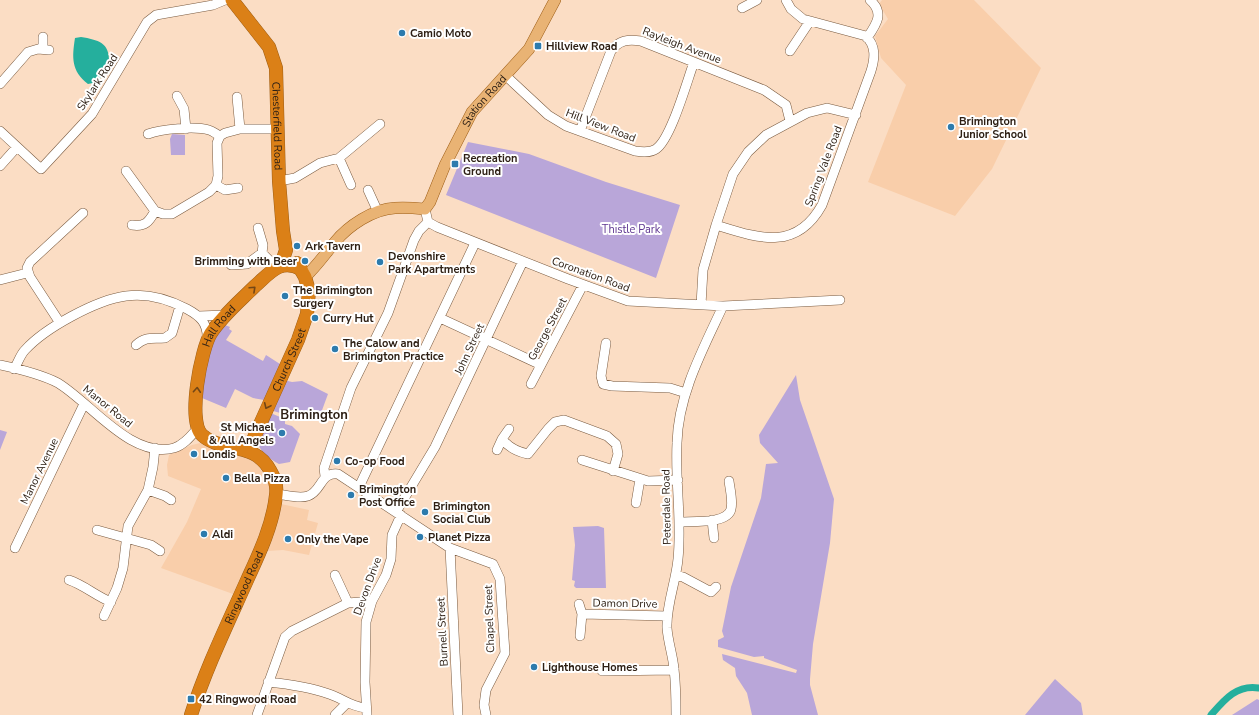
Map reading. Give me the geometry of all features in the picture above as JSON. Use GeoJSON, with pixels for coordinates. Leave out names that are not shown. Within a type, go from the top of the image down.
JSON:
{"type":"FeatureCollection","features":[{"type":"Feature","properties":{"kind":"highway","name":"Chesterfield Road"},"geometry":{"type":"LineString","coordinates":[[232,0],[269,47],[276,68],[279,129],[279,181],[283,231],[286,244],[286,250],[279,266]]}},
{"type":"Feature","properties":{"kind":"highway","name":"Church Street"},"geometry":{"type":"LineString","coordinates":[[248,451],[298,340],[307,314],[310,296],[303,273],[286,244]]}},
{"type":"Feature","properties":{"kind":"highway"},"geometry":{"type":"LineString","coordinates":[[279,266],[288,264],[303,273]]}},
{"type":"Feature","properties":{"kind":"highway","name":"Hall Road"},"geometry":{"type":"LineString","coordinates":[[197,429],[196,419],[198,383],[207,340],[226,315],[279,266]]}},
{"type":"Feature","properties":{"kind":"highway","name":"Ringwood Road"},"geometry":{"type":"LineString","coordinates":[[197,429],[209,440],[248,451],[263,459]]}},
{"type":"Feature","properties":{"kind":"highway","name":"Ringwood Road"},"geometry":{"type":"LineString","coordinates":[[190,715],[208,670],[264,543],[276,494],[274,476],[263,459],[258,447],[256,432]]}},
{"type":"Feature","properties":{"kind":"main road","name":"Station Road"},"geometry":{"type":"LineString","coordinates":[[425,209],[430,202],[456,141],[472,112],[529,49],[555,0]]}},
{"type":"Feature","properties":{"kind":"main road"},"geometry":{"type":"LineString","coordinates":[[303,273],[348,229],[378,212],[394,208],[425,209]]}},
{"type":"Feature","properties":{"kind":"street","name":"Skylark Road"},"geometry":{"type":"LineString","coordinates":[[0,131],[41,169],[92,114],[147,22],[156,15],[213,5],[225,0]]}},
{"type":"Feature","properties":{"kind":"street"},"geometry":{"type":"LineString","coordinates":[[742,8],[757,0]]}},
{"type":"Feature","properties":{"kind":"street"},"geometry":{"type":"LineString","coordinates":[[786,0],[797,15],[810,21],[859,33],[870,41],[879,17],[878,9],[870,0]]}},
{"type":"Feature","properties":{"kind":"street"},"geometry":{"type":"LineString","coordinates":[[790,51],[810,21]]}},
{"type":"Feature","properties":{"kind":"street"},"geometry":{"type":"LineString","coordinates":[[0,84],[28,52],[46,50],[43,37]]}},
{"type":"Feature","properties":{"kind":"street","name":"Rayleigh Avenue"},"geometry":{"type":"LineString","coordinates":[[580,131],[611,51],[616,43],[632,40],[641,41],[764,90],[786,105],[790,122]]}},
{"type":"Feature","properties":{"kind":"street","name":"Spring Vale Road"},"geometry":{"type":"LineString","coordinates":[[716,225],[766,238],[792,235],[804,229],[815,218],[822,205],[874,62],[874,52],[870,41]]}},
{"type":"Feature","properties":{"kind":"street","name":"Hill View Road"},"geometry":{"type":"LineString","coordinates":[[506,76],[548,115],[566,126],[635,151],[645,153],[656,149],[669,130],[694,62]]}},
{"type":"Feature","properties":{"kind":"street"},"geometry":{"type":"LineString","coordinates":[[177,96],[184,109],[186,129]]}},
{"type":"Feature","properties":{"kind":"street"},"geometry":{"type":"LineString","coordinates":[[237,97],[240,129]]}},
{"type":"Feature","properties":{"kind":"street"},"geometry":{"type":"LineString","coordinates":[[701,305],[704,270],[716,225],[733,174],[748,152],[766,135],[790,122],[818,110],[841,110],[856,114]]}},
{"type":"Feature","properties":{"kind":"street"},"geometry":{"type":"LineString","coordinates":[[279,181],[295,178],[320,163],[339,158],[380,124]]}},
{"type":"Feature","properties":{"kind":"street"},"geometry":{"type":"LineString","coordinates":[[148,134],[157,130],[186,129],[208,130],[220,136]]}},
{"type":"Feature","properties":{"kind":"street"},"geometry":{"type":"LineString","coordinates":[[126,171],[155,211],[163,214],[172,214],[209,192],[216,185],[218,176],[217,143],[220,136],[240,129],[279,129]]}},
{"type":"Feature","properties":{"kind":"street"},"geometry":{"type":"LineString","coordinates":[[0,166],[17,147]]}},
{"type":"Feature","properties":{"kind":"street"},"geometry":{"type":"LineString","coordinates":[[339,158],[351,185]]}},
{"type":"Feature","properties":{"kind":"street"},"geometry":{"type":"LineString","coordinates":[[216,185],[225,190],[238,188]]}},
{"type":"Feature","properties":{"kind":"street"},"geometry":{"type":"LineString","coordinates":[[368,190],[378,212]]}},
{"type":"Feature","properties":{"kind":"street"},"geometry":{"type":"LineString","coordinates":[[276,494],[306,497],[319,489],[325,476],[324,468],[336,438],[342,408],[355,378],[368,356],[394,297],[414,240],[419,231],[428,222],[425,209]]}},
{"type":"Feature","properties":{"kind":"street"},"geometry":{"type":"LineString","coordinates":[[132,225],[141,226],[150,221],[155,211]]}},
{"type":"Feature","properties":{"kind":"street"},"geometry":{"type":"LineString","coordinates":[[60,323],[28,273],[30,262],[83,213]]}},
{"type":"Feature","properties":{"kind":"street","name":"Coronation Road"},"geometry":{"type":"LineString","coordinates":[[428,222],[475,243],[628,301],[723,306],[840,300]]}},
{"type":"Feature","properties":{"kind":"street"},"geometry":{"type":"LineString","coordinates":[[258,228],[262,240],[262,253]]}},
{"type":"Feature","properties":{"kind":"street"},"geometry":{"type":"LineString","coordinates":[[359,487],[475,243]]}},
{"type":"Feature","properties":{"kind":"street"},"geometry":{"type":"LineString","coordinates":[[231,265],[248,264],[262,253]]}},
{"type":"Feature","properties":{"kind":"street"},"geometry":{"type":"LineString","coordinates":[[262,253],[279,266]]}},
{"type":"Feature","properties":{"kind":"street","name":"John Street"},"geometry":{"type":"LineString","coordinates":[[399,514],[435,448],[523,261]]}},
{"type":"Feature","properties":{"kind":"street"},"geometry":{"type":"LineString","coordinates":[[0,280],[28,273]]}},
{"type":"Feature","properties":{"kind":"street","name":"George Street"},"geometry":{"type":"LineString","coordinates":[[531,384],[583,285]]}},
{"type":"Feature","properties":{"kind":"street"},"geometry":{"type":"LineString","coordinates":[[14,368],[24,350],[60,323],[97,304],[127,296],[145,296],[163,299],[199,316],[206,327],[207,340]]}},
{"type":"Feature","properties":{"kind":"street"},"geometry":{"type":"LineString","coordinates":[[136,345],[143,339],[149,337],[165,338],[172,333],[180,306]]}},
{"type":"Feature","properties":{"kind":"street","name":"Peterdale Road"},"geometry":{"type":"LineString","coordinates":[[676,715],[674,670],[667,628],[667,616],[676,575],[680,522],[676,443],[680,415],[686,392],[698,361],[723,306]]}},
{"type":"Feature","properties":{"kind":"street"},"geometry":{"type":"LineString","coordinates":[[199,316],[226,315]]}},
{"type":"Feature","properties":{"kind":"street"},"geometry":{"type":"LineString","coordinates":[[440,318],[541,365]]}},
{"type":"Feature","properties":{"kind":"street"},"geometry":{"type":"LineString","coordinates":[[606,343],[601,376],[604,384],[612,386],[670,388],[686,392]]}},
{"type":"Feature","properties":{"kind":"street","name":"Manor Road"},"geometry":{"type":"LineString","coordinates":[[0,367],[22,370],[57,383],[135,442],[155,448],[175,448],[184,442],[197,429]]}},
{"type":"Feature","properties":{"kind":"street","name":"Manor Avenue"},"geometry":{"type":"LineString","coordinates":[[15,548],[84,404]]}},
{"type":"Feature","properties":{"kind":"street"},"geometry":{"type":"LineString","coordinates":[[502,439],[507,445],[521,453],[528,454],[534,449],[548,429],[555,422],[564,420],[607,436],[616,444],[618,454],[613,471]]}},
{"type":"Feature","properties":{"kind":"street"},"geometry":{"type":"LineString","coordinates":[[498,450],[502,439],[509,429]]}},
{"type":"Feature","properties":{"kind":"street"},"geometry":{"type":"LineString","coordinates":[[104,616],[111,602],[123,568],[128,526],[148,490],[155,448]]}},
{"type":"Feature","properties":{"kind":"street"},"geometry":{"type":"LineString","coordinates":[[582,460],[648,481],[678,480]]}},
{"type":"Feature","properties":{"kind":"street","name":"Chapel Street"},"geometry":{"type":"LineString","coordinates":[[325,476],[332,473],[338,474],[450,548],[493,564],[500,579],[505,653],[486,690],[484,705],[486,715]]}},
{"type":"Feature","properties":{"kind":"street"},"geometry":{"type":"LineString","coordinates":[[636,503],[640,479]]}},
{"type":"Feature","properties":{"kind":"street"},"geometry":{"type":"LineString","coordinates":[[680,522],[721,519],[728,515],[731,508],[729,481]]}},
{"type":"Feature","properties":{"kind":"street"},"geometry":{"type":"LineString","coordinates":[[148,490],[165,496],[171,500]]}},
{"type":"Feature","properties":{"kind":"street","name":"Devon Drive"},"geometry":{"type":"LineString","coordinates":[[366,712],[366,622],[372,601],[386,575],[390,559],[392,535],[399,514]]}},
{"type":"Feature","properties":{"kind":"street"},"geometry":{"type":"LineString","coordinates":[[712,520],[714,538]]}},
{"type":"Feature","properties":{"kind":"street"},"geometry":{"type":"LineString","coordinates":[[97,530],[151,545],[160,551]]}},
{"type":"Feature","properties":{"kind":"street","name":"Burnell Street"},"geometry":{"type":"LineString","coordinates":[[450,548],[458,715]]}},
{"type":"Feature","properties":{"kind":"street"},"geometry":{"type":"LineString","coordinates":[[676,575],[683,577],[711,592],[716,587]]}},
{"type":"Feature","properties":{"kind":"street"},"geometry":{"type":"LineString","coordinates":[[335,576],[348,603]]}},
{"type":"Feature","properties":{"kind":"street"},"geometry":{"type":"LineString","coordinates":[[69,580],[80,584],[94,594],[111,602]]}},
{"type":"Feature","properties":{"kind":"street"},"geometry":{"type":"LineString","coordinates":[[257,715],[285,638],[292,631],[348,603],[372,601]]}},
{"type":"Feature","properties":{"kind":"street","name":"Damon Drive"},"geometry":{"type":"LineString","coordinates":[[579,604],[582,614],[580,636]]}},
{"type":"Feature","properties":{"kind":"street","name":"Damon Drive"},"geometry":{"type":"LineString","coordinates":[[582,614],[667,616]]}},
{"type":"Feature","properties":{"kind":"street"},"geometry":{"type":"LineString","coordinates":[[602,671],[674,670]]}},
{"type":"Feature","properties":{"kind":"street"},"geometry":{"type":"LineString","coordinates":[[268,682],[312,688],[331,694],[366,712]]}},
{"type":"Feature","properties":{"kind":"street"},"geometry":{"type":"LineString","coordinates":[[335,715],[347,703]]}},
{"type":"Feature","properties":{"kind":"shaded area","name":"Brimington Junior School"},"geometry":{"type":"Polygon","coordinates":[[[882,0],[974,0],[1041,68],[992,169],[955,216],[868,182],[906,85],[881,58],[875,36],[888,19],[879,4],[882,0]]]}},
{"type":"Feature","properties":{"kind":"shaded area"},"geometry":{"type":"Polygon","coordinates":[[[200,443],[242,455],[256,463],[264,474],[269,485],[270,499],[260,537],[233,594],[161,568],[187,522],[201,489],[168,476],[167,465],[169,455],[200,443]]]}},
{"type":"Feature","properties":{"kind":"shaded area"},"geometry":{"type":"Polygon","coordinates":[[[281,504],[309,510],[307,520],[318,523],[309,555],[283,550],[267,551],[276,526],[281,504]]]}},
{"type":"Feature","properties":{"kind":"green space"},"geometry":{"type":"Polygon","coordinates":[[[172,134],[185,135],[185,155],[171,155],[170,139],[172,134]]]}},
{"type":"Feature","properties":{"kind":"green space","name":"Thistle Park"},"geometry":{"type":"Polygon","coordinates":[[[468,142],[529,154],[606,182],[680,205],[656,278],[446,195],[468,142]]]}},
{"type":"Feature","properties":{"kind":"green space"},"geometry":{"type":"Polygon","coordinates":[[[225,325],[230,327],[229,329],[232,331],[226,340],[263,361],[266,355],[280,364],[264,400],[253,398],[235,389],[226,408],[202,398],[205,370],[213,339],[225,325]]]}},
{"type":"Feature","properties":{"kind":"green space"},"geometry":{"type":"Polygon","coordinates":[[[796,375],[800,400],[834,499],[830,543],[813,644],[810,679],[810,685],[818,715],[752,715],[747,693],[736,676],[735,668],[723,660],[722,654],[796,673],[797,670],[764,658],[764,656],[754,657],[718,647],[718,640],[724,637],[722,631],[731,587],[761,498],[766,464],[778,463],[760,443],[759,435],[796,375]]]}},
{"type":"Feature","properties":{"kind":"green space"},"geometry":{"type":"Polygon","coordinates":[[[284,380],[292,382],[302,381],[328,394],[321,413],[309,415],[289,411],[287,415],[270,410],[284,380]]]}},
{"type":"Feature","properties":{"kind":"green space"},"geometry":{"type":"Polygon","coordinates":[[[268,412],[285,419],[285,424],[292,426],[300,434],[290,462],[279,464],[260,449],[257,435],[268,412]]]}},
{"type":"Feature","properties":{"kind":"green space"},"geometry":{"type":"Polygon","coordinates":[[[0,430],[7,432],[0,450],[0,430]]]}},
{"type":"Feature","properties":{"kind":"green space"},"geometry":{"type":"Polygon","coordinates":[[[598,526],[604,528],[606,588],[576,588],[574,586],[575,581],[572,580],[575,545],[573,527],[598,526]]]}},
{"type":"Feature","properties":{"kind":"green space"},"geometry":{"type":"Polygon","coordinates":[[[1055,679],[1081,703],[1083,715],[1025,715],[1055,679]]]}},
{"type":"Feature","properties":{"kind":"green space"},"geometry":{"type":"Polygon","coordinates":[[[1257,699],[1259,700],[1259,715],[1232,715],[1257,699]]]}},
{"type":"Feature","properties":{"kind":"water"},"geometry":{"type":"Polygon","coordinates":[[[81,37],[93,39],[102,43],[107,50],[109,63],[98,82],[88,84],[78,74],[76,69],[73,57],[75,38],[81,37]]]}},
{"type":"Feature","properties":{"kind":"waterway"},"geometry":{"type":"LineString","coordinates":[[1211,715],[1232,694],[1244,688],[1259,688]]}},
{"type":"Feature","properties":{"kind":"place","name":"Camio Moto"},"geometry":{"type":"Point","coordinates":[402,33]}},
{"type":"Feature","properties":{"kind":"place","name":"Hillview Road"},"geometry":{"type":"Point","coordinates":[538,46]}},
{"type":"Feature","properties":{"kind":"place","name":"Brimington Junior School"},"geometry":{"type":"Point","coordinates":[951,127]}},
{"type":"Feature","properties":{"kind":"place","name":"Recreation Ground"},"geometry":{"type":"Point","coordinates":[455,164]}},
{"type":"Feature","properties":{"kind":"place","name":"Ark Tavern"},"geometry":{"type":"Point","coordinates":[297,246]}},
{"type":"Feature","properties":{"kind":"place","name":"Brimming with Beer"},"geometry":{"type":"Point","coordinates":[305,261]}},
{"type":"Feature","properties":{"kind":"place","name":"Devonshire Park Apartments"},"geometry":{"type":"Point","coordinates":[380,262]}},
{"type":"Feature","properties":{"kind":"place","name":"The Brimington Surgery"},"geometry":{"type":"Point","coordinates":[285,296]}},
{"type":"Feature","properties":{"kind":"place","name":"Curry Hut"},"geometry":{"type":"Point","coordinates":[315,318]}},
{"type":"Feature","properties":{"kind":"place","name":"The Calow and Brimington Practice"},"geometry":{"type":"Point","coordinates":[335,349]}},
{"type":"Feature","properties":{"kind":"place","name":"St Michael & All Angels"},"geometry":{"type":"Point","coordinates":[282,433]}},
{"type":"Feature","properties":{"kind":"place","name":"Londis"},"geometry":{"type":"Point","coordinates":[194,454]}},
{"type":"Feature","properties":{"kind":"place","name":"Co-op Food"},"geometry":{"type":"Point","coordinates":[337,461]}},
{"type":"Feature","properties":{"kind":"place","name":"Bella Pizza"},"geometry":{"type":"Point","coordinates":[226,478]}},
{"type":"Feature","properties":{"kind":"place","name":"Brimington Post Office"},"geometry":{"type":"Point","coordinates":[351,495]}},
{"type":"Feature","properties":{"kind":"place","name":"Brimington Social Club"},"geometry":{"type":"Point","coordinates":[425,512]}},
{"type":"Feature","properties":{"kind":"place","name":"Aldi"},"geometry":{"type":"Point","coordinates":[204,534]}},
{"type":"Feature","properties":{"kind":"place","name":"Planet Pizza"},"geometry":{"type":"Point","coordinates":[420,537]}},
{"type":"Feature","properties":{"kind":"place","name":"Only the Vape"},"geometry":{"type":"Point","coordinates":[288,539]}},
{"type":"Feature","properties":{"kind":"place","name":"Lighthouse Homes"},"geometry":{"type":"Point","coordinates":[534,667]}},
{"type":"Feature","properties":{"kind":"place","name":"42 Ringwood Road"},"geometry":{"type":"Point","coordinates":[191,699]}},
{"type":"Feature","properties":{"kind":"district","name":"Brimington"},"geometry":{"type":"Point","coordinates":[314,414]}}]}
